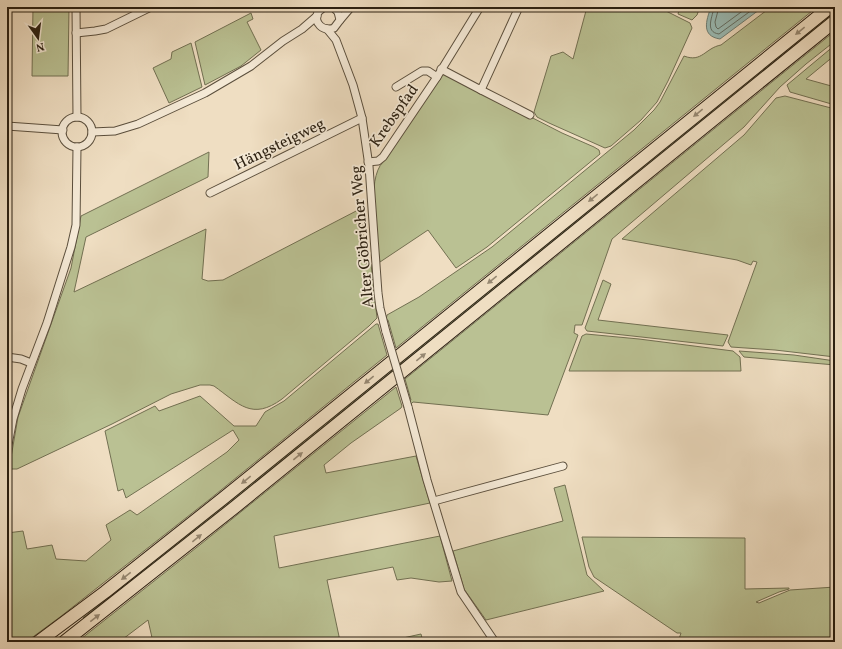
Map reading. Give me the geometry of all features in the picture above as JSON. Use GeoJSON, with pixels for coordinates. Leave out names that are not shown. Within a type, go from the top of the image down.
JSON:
{"type":"FeatureCollection","features":[{"type":"Feature","properties":{"kind":"highway"},"geometry":{"type":"LineString","coordinates":[[38,642],[105,592],[204,514],[830,7]]}},
{"type":"Feature","properties":{"kind":"highway"},"geometry":{"type":"LineString","coordinates":[[64,642],[241,502],[835,21]]}},
{"type":"Feature","properties":{"kind":"street"},"geometry":{"type":"LineString","coordinates":[[76,7],[77,117]]}},
{"type":"Feature","properties":{"kind":"street"},"geometry":{"type":"LineString","coordinates":[[76,32],[95,32],[106,29],[151,7]]}},
{"type":"Feature","properties":{"kind":"street"},"geometry":{"type":"LineString","coordinates":[[92,132],[115,131],[138,124],[205,93],[251,66],[302,29],[317,16],[322,7]]}},
{"type":"Feature","properties":{"kind":"street","name":"Krebspfad"},"geometry":{"type":"LineString","coordinates":[[368,162],[378,161],[383,157],[480,7]]}},
{"type":"Feature","properties":{"kind":"street"},"geometry":{"type":"LineString","coordinates":[[481,90],[519,7]]}},
{"type":"Feature","properties":{"kind":"street"},"geometry":{"type":"LineString","coordinates":[[335,8],[350,8]]}},
{"type":"Feature","properties":{"kind":"street"},"geometry":{"type":"LineString","coordinates":[[335,8],[340,15],[338,23]]}},
{"type":"Feature","properties":{"kind":"street"},"geometry":{"type":"LineString","coordinates":[[302,29],[334,28],[350,8]]}},
{"type":"Feature","properties":{"kind":"street"},"geometry":{"type":"LineString","coordinates":[[317,16],[317,22],[324,28]]}},
{"type":"Feature","properties":{"kind":"street","name":"Alter Göbricher Weg"},"geometry":{"type":"LineString","coordinates":[[336,40],[338,23]]}},
{"type":"Feature","properties":{"kind":"street","name":"Alter Göbricher Weg"},"geometry":{"type":"LineString","coordinates":[[324,28],[336,40],[362,118],[368,162],[378,293],[381,312],[427,480],[461,592],[495,642]]}},
{"type":"Feature","properties":{"kind":"street"},"geometry":{"type":"LineString","coordinates":[[441,69],[530,115]]}},
{"type":"Feature","properties":{"kind":"street","name":"Krebspfad"},"geometry":{"type":"LineString","coordinates":[[396,87],[422,71],[428,71],[436,77]]}},
{"type":"Feature","properties":{"kind":"street"},"geometry":{"type":"LineString","coordinates":[[77,117],[88,121],[91,125],[92,132],[88,142],[83,146],[77,147],[66,142],[63,136],[63,130],[68,120],[77,117]]}},
{"type":"Feature","properties":{"kind":"street","name":"Hängsteigweg"},"geometry":{"type":"LineString","coordinates":[[210,193],[362,118]]}},
{"type":"Feature","properties":{"kind":"street"},"geometry":{"type":"LineString","coordinates":[[7,126],[63,130]]}},
{"type":"Feature","properties":{"kind":"street"},"geometry":{"type":"LineString","coordinates":[[7,450],[13,419],[31,363],[47,323],[61,280],[76,225],[77,147]]}},
{"type":"Feature","properties":{"kind":"street"},"geometry":{"type":"LineString","coordinates":[[7,357],[22,359],[31,363]]}},
{"type":"Feature","properties":{"kind":"street"},"geometry":{"type":"LineString","coordinates":[[434,501],[563,466]]}},
{"type":"Feature","properties":{"kind":"green space"},"geometry":{"type":"Polygon","coordinates":[[[33,7],[69,7],[68,76],[32,76],[33,7]]]}},
{"type":"Feature","properties":{"kind":"green space"},"geometry":{"type":"Polygon","coordinates":[[[587,7],[658,7],[690,23],[692,28],[657,102],[641,120],[611,146],[605,148],[537,117],[534,112],[551,56],[563,52],[573,59],[587,7]]]}},
{"type":"Feature","properties":{"kind":"green space"},"geometry":{"type":"Polygon","coordinates":[[[673,7],[700,7],[697,15],[692,20],[678,14],[679,10],[673,7]]]}},
{"type":"Feature","properties":{"kind":"green space"},"geometry":{"type":"Polygon","coordinates":[[[771,7],[817,7],[396,348],[388,320],[386,320],[387,315],[419,297],[492,247],[634,130],[660,102],[684,56],[695,58],[721,45],[771,7]]]}},
{"type":"Feature","properties":{"kind":"green space"},"geometry":{"type":"Polygon","coordinates":[[[835,11],[835,14],[244,492],[83,618],[835,11]]]}},
{"type":"Feature","properties":{"kind":"green space"},"geometry":{"type":"Polygon","coordinates":[[[251,13],[253,19],[247,22],[261,50],[241,66],[205,85],[195,42],[251,13]]]}},
{"type":"Feature","properties":{"kind":"green space"},"geometry":{"type":"Polygon","coordinates":[[[835,31],[835,41],[780,87],[744,127],[612,239],[582,325],[575,325],[574,333],[578,335],[548,415],[413,402],[410,405],[409,401],[411,400],[405,379],[835,31]]]}},
{"type":"Feature","properties":{"kind":"green space"},"geometry":{"type":"Polygon","coordinates":[[[191,43],[202,87],[169,103],[153,68],[171,59],[172,52],[191,43]]]}},
{"type":"Feature","properties":{"kind":"green space"},"geometry":{"type":"Polygon","coordinates":[[[835,45],[835,55],[806,79],[835,87],[835,105],[790,92],[787,85],[835,45]]]}},
{"type":"Feature","properties":{"kind":"green space"},"geometry":{"type":"Polygon","coordinates":[[[443,72],[562,133],[594,147],[599,150],[600,154],[487,247],[456,268],[428,230],[380,262],[376,239],[374,210],[375,182],[378,170],[443,72]]]}},
{"type":"Feature","properties":{"kind":"green space"},"geometry":{"type":"Polygon","coordinates":[[[785,96],[835,109],[835,357],[775,350],[731,347],[728,342],[757,262],[753,261],[751,265],[737,260],[622,239],[744,135],[776,98],[785,96]]]}},
{"type":"Feature","properties":{"kind":"green space"},"geometry":{"type":"Polygon","coordinates":[[[209,152],[208,177],[86,237],[74,292],[206,229],[202,279],[208,281],[223,280],[360,209],[367,265],[371,264],[377,318],[282,399],[262,409],[246,408],[214,386],[200,385],[171,394],[17,469],[9,469],[18,417],[71,268],[81,216],[209,152]]]}},
{"type":"Feature","properties":{"kind":"green space"},"geometry":{"type":"Polygon","coordinates":[[[603,280],[611,284],[598,320],[728,335],[723,346],[587,331],[585,328],[603,280]]]}},
{"type":"Feature","properties":{"kind":"green space"},"geometry":{"type":"Polygon","coordinates":[[[376,324],[378,324],[387,355],[210,499],[60,617],[26,642],[7,642],[7,533],[23,531],[27,549],[52,545],[56,559],[86,561],[111,540],[106,525],[130,510],[137,515],[227,452],[239,440],[233,430],[126,498],[123,489],[118,491],[105,431],[155,406],[159,411],[200,396],[234,426],[256,426],[265,412],[284,401],[376,324]]]}},
{"type":"Feature","properties":{"kind":"green space"},"geometry":{"type":"Polygon","coordinates":[[[586,334],[733,351],[740,357],[741,371],[569,371],[582,336],[586,334]]]}},
{"type":"Feature","properties":{"kind":"green space"},"geometry":{"type":"Polygon","coordinates":[[[739,351],[794,355],[835,361],[835,365],[744,357],[739,351]]]}},
{"type":"Feature","properties":{"kind":"green space"},"geometry":{"type":"Polygon","coordinates":[[[396,387],[402,406],[401,408],[351,443],[324,465],[326,473],[416,456],[430,503],[274,536],[279,568],[440,536],[452,581],[439,582],[411,578],[397,580],[393,567],[327,580],[340,641],[337,642],[153,642],[148,620],[119,642],[77,642],[201,544],[396,387]]]}},
{"type":"Feature","properties":{"kind":"green space"},"geometry":{"type":"Polygon","coordinates":[[[565,485],[587,575],[604,591],[486,620],[464,589],[453,551],[563,521],[554,488],[565,485]]]}},
{"type":"Feature","properties":{"kind":"green space"},"geometry":{"type":"Polygon","coordinates":[[[582,537],[745,538],[745,589],[789,588],[756,602],[759,603],[790,590],[835,587],[835,642],[678,642],[681,633],[677,633],[594,577],[589,567],[582,537]]]}},
{"type":"Feature","properties":{"kind":"green space"},"geometry":{"type":"Polygon","coordinates":[[[421,634],[423,642],[385,642],[421,634]]]}},
{"type":"Feature","properties":{"kind":"water"},"geometry":{"type":"Polygon","coordinates":[[[711,7],[763,7],[720,39],[710,35],[707,31],[706,27],[711,7]]]}}]}
